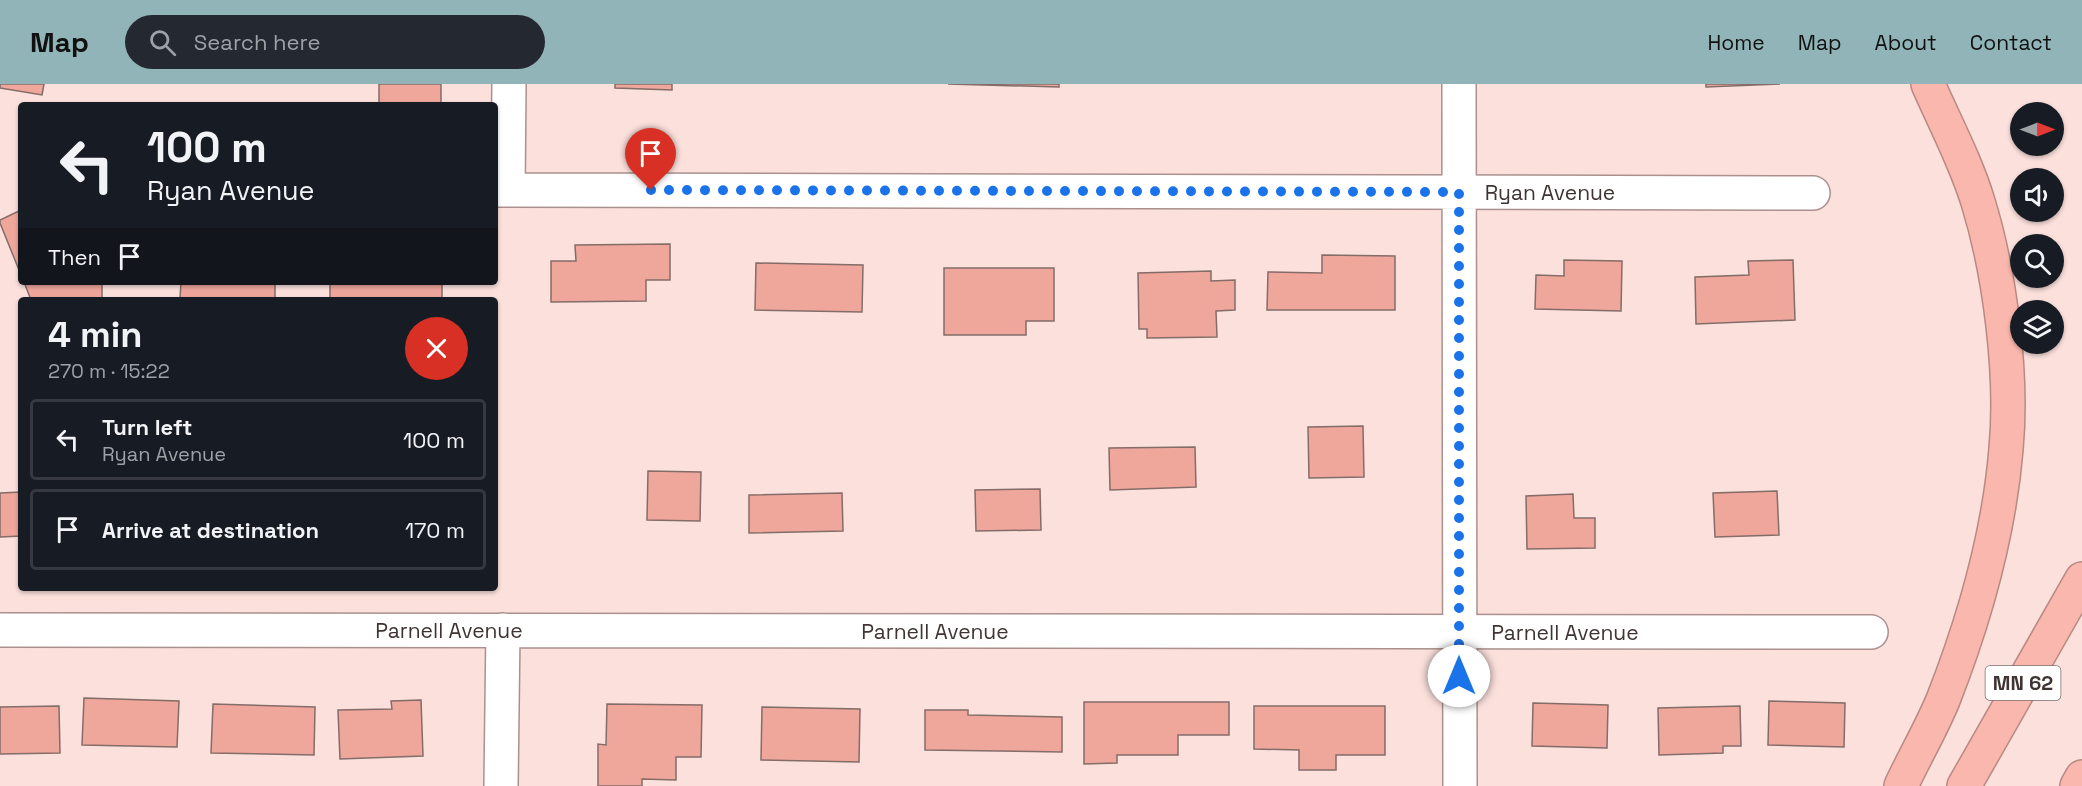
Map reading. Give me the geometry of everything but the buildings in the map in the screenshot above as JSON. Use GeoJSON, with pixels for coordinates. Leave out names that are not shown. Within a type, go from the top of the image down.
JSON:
{"type":"FeatureCollection","features":[{"type":"Feature","properties":{"kind":"highway"},"geometry":{"type":"LineString","coordinates":[[1900,786],[1942,701],[1968,628],[2000,499],[2006,448],[2003,332],[1996,277],[1977,200],[1928,84]]}},
{"type":"Feature","properties":{"kind":"highway","name":"MN 62"},"geometry":{"type":"LineString","coordinates":[[1964,786],[2082,579]]}},
{"type":"Feature","properties":{"kind":"highway"},"geometry":{"type":"LineString","coordinates":[[2077,786],[2082,777]]}},
{"type":"Feature","properties":{"kind":"street"},"geometry":{"type":"LineString","coordinates":[[502,190],[509,84]]}},
{"type":"Feature","properties":{"kind":"street"},"geometry":{"type":"LineString","coordinates":[[1459,84],[1460,786]]}},
{"type":"Feature","properties":{"kind":"street","name":"Ryan Avenue"},"geometry":{"type":"LineString","coordinates":[[502,190],[1813,194]]}},
{"type":"Feature","properties":{"kind":"street","name":"Parnell Avenue"},"geometry":{"type":"LineString","coordinates":[[0,630],[1871,632]]}},
{"type":"Feature","properties":{"kind":"street"},"geometry":{"type":"LineString","coordinates":[[501,786],[503,630]]}},
{"type":"Feature","properties":{"kind":"route"},"geometry":{"type":"LineString","coordinates":[[651,190],[1459,192],[1459,676]]}}]}
